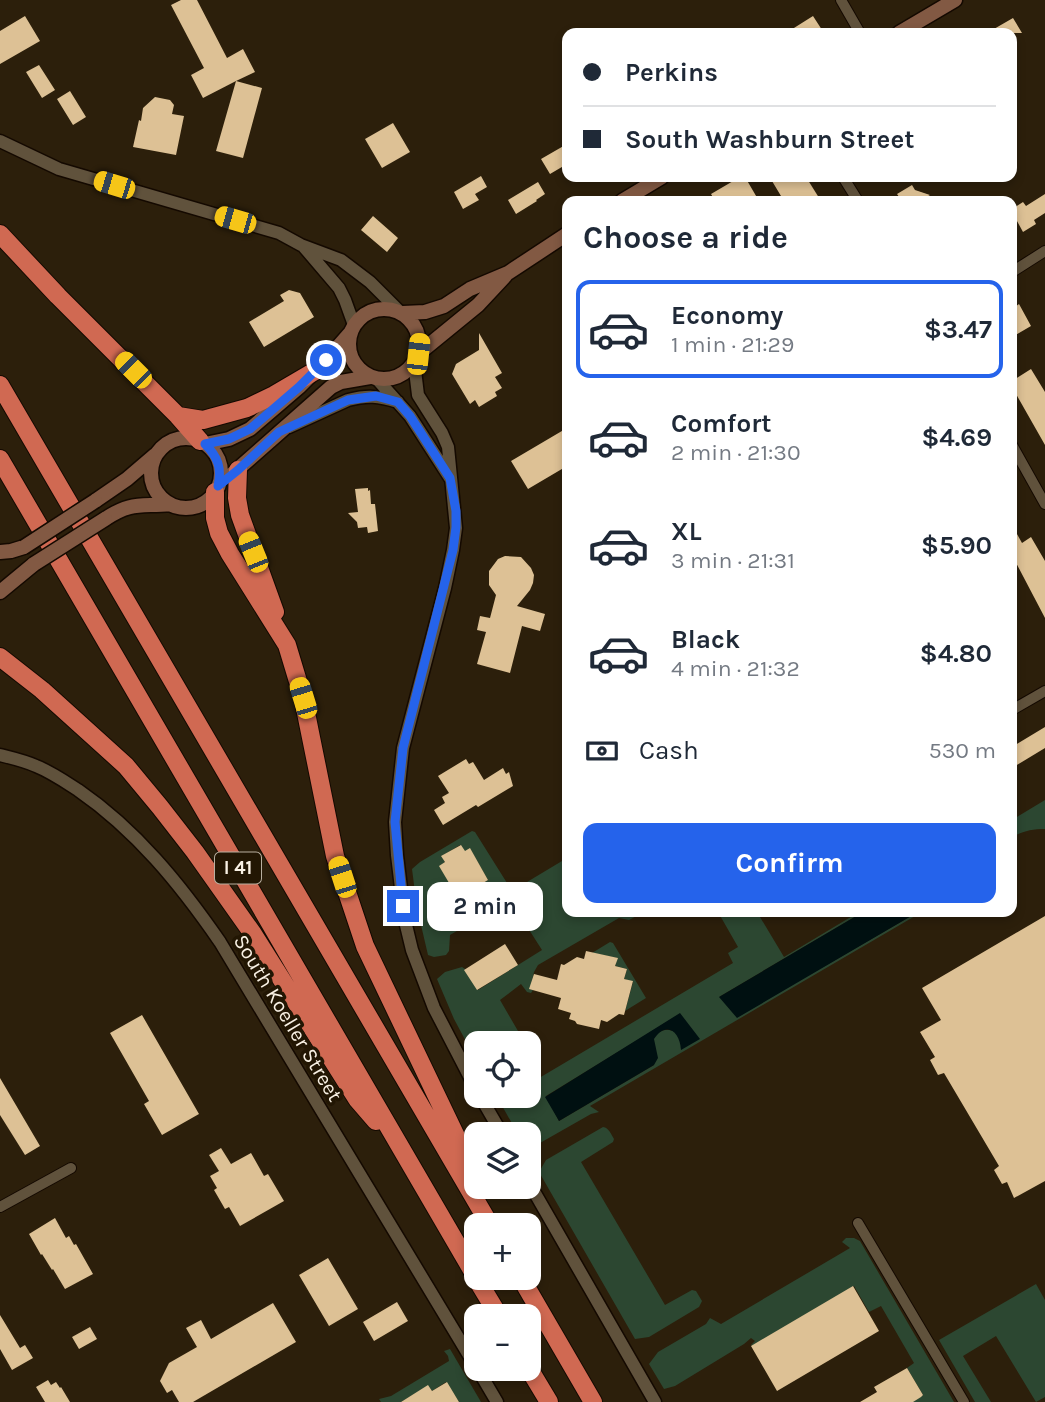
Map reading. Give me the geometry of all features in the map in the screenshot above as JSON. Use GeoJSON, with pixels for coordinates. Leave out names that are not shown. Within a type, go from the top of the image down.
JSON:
{"type":"FeatureCollection","features":[{"type":"Feature","properties":{"kind":"highway"},"geometry":{"type":"LineString","coordinates":[[0,234],[203,443]]}},
{"type":"Feature","properties":{"kind":"highway"},"geometry":{"type":"LineString","coordinates":[[178,416],[203,420],[247,408],[315,371]]}},
{"type":"Feature","properties":{"kind":"highway","name":"I 41"},"geometry":{"type":"LineString","coordinates":[[0,385],[464,1180]]}},
{"type":"Feature","properties":{"kind":"highway","name":"I 41"},"geometry":{"type":"LineString","coordinates":[[0,459],[464,1256]]}},
{"type":"Feature","properties":{"kind":"highway"},"geometry":{"type":"LineString","coordinates":[[238,470],[237,498],[240,515],[287,645],[303,698],[335,856],[349,899],[365,946],[464,1153]]}},
{"type":"Feature","properties":{"kind":"highway"},"geometry":{"type":"LineString","coordinates":[[217,489],[215,518],[219,533],[287,645]]}},
{"type":"Feature","properties":{"kind":"highway"},"geometry":{"type":"LineString","coordinates":[[0,657],[42,690],[126,766],[167,816],[253,934],[357,1099],[405,1154]]}},
{"type":"Feature","properties":{"kind":"highway"},"geometry":{"type":"LineString","coordinates":[[0,671],[61,708]]}},
{"type":"Feature","properties":{"kind":"highway"},"geometry":{"type":"LineString","coordinates":[[528,1290],[593,1402]]}},
{"type":"Feature","properties":{"kind":"highway"},"geometry":{"type":"LineString","coordinates":[[536,1381],[549,1402]]}},
{"type":"Feature","properties":{"kind":"main road"},"geometry":{"type":"LineString","coordinates":[[907,28],[955,0]]}},
{"type":"Feature","properties":{"kind":"main road"},"geometry":{"type":"LineString","coordinates":[[630,196],[654,182]]}},
{"type":"Feature","properties":{"kind":"main road"},"geometry":{"type":"LineString","coordinates":[[401,313],[438,309],[470,289],[508,273],[562,237]]}},
{"type":"Feature","properties":{"kind":"main road"},"geometry":{"type":"LineString","coordinates":[[0,592],[34,564],[123,509],[136,505],[170,504],[191,508],[205,502],[331,387],[341,382],[373,377],[387,379],[407,371],[416,358],[478,305],[508,273]]}},
{"type":"Feature","properties":{"kind":"main road"},"geometry":{"type":"LineString","coordinates":[[0,552],[24,547],[95,502],[127,480],[165,445],[176,440],[188,439],[203,443],[229,439],[250,429],[315,371],[363,315],[387,308],[411,320],[419,338],[416,358]]}},
{"type":"Feature","properties":{"kind":"main road"},"geometry":{"type":"LineString","coordinates":[[352,328],[349,344],[351,356],[358,367],[373,377]]}},
{"type":"Feature","properties":{"kind":"main road"},"geometry":{"type":"LineString","coordinates":[[203,443],[214,452],[219,463],[217,489]]}},
{"type":"Feature","properties":{"kind":"main road"},"geometry":{"type":"LineString","coordinates":[[156,454],[152,463],[152,482],[156,491],[170,504]]}},
{"type":"Feature","properties":{"kind":"street"},"geometry":{"type":"LineString","coordinates":[[841,0],[857,28]]}},
{"type":"Feature","properties":{"kind":"street"},"geometry":{"type":"LineString","coordinates":[[0,141],[59,169],[279,233],[341,260],[370,282],[401,313]]}},
{"type":"Feature","properties":{"kind":"street"},"geometry":{"type":"LineString","coordinates":[[301,244],[339,288],[352,328]]}},
{"type":"Feature","properties":{"kind":"street"},"geometry":{"type":"LineString","coordinates":[[1017,269],[1045,251]]}},
{"type":"Feature","properties":{"kind":"street"},"geometry":{"type":"LineString","coordinates":[[416,358],[418,396],[448,447],[456,519],[453,550],[403,748],[395,822],[401,891],[412,950],[434,1008],[464,1066]]}},
{"type":"Feature","properties":{"kind":"street"},"geometry":{"type":"LineString","coordinates":[[373,377],[410,416],[450,478]]}},
{"type":"Feature","properties":{"kind":"street"},"geometry":{"type":"LineString","coordinates":[[279,432],[357,398],[376,396],[398,402]]}},
{"type":"Feature","properties":{"kind":"street"},"geometry":{"type":"LineString","coordinates":[[1017,454],[1045,504]]}},
{"type":"Feature","properties":{"kind":"street"},"geometry":{"type":"LineString","coordinates":[[1017,707],[1045,691]]}},
{"type":"Feature","properties":{"kind":"street","name":"South Koeller Street"},"geometry":{"type":"LineString","coordinates":[[0,755],[35,766],[58,777],[92,800],[152,854],[195,905],[220,942],[464,1348]]}},
{"type":"Feature","properties":{"kind":"street"},"geometry":{"type":"LineString","coordinates":[[0,1207],[71,1167]]}},
{"type":"Feature","properties":{"kind":"street"},"geometry":{"type":"LineString","coordinates":[[538,1199],[655,1402]]}},
{"type":"Feature","properties":{"kind":"street"},"geometry":{"type":"LineString","coordinates":[[859,1223],[964,1402]]}},
{"type":"Feature","properties":{"kind":"street","name":"South Koeller Street"},"geometry":{"type":"LineString","coordinates":[[484,1381],[497,1402]]}},
{"type":"Feature","properties":{"kind":"green space"},"geometry":{"type":"Polygon","coordinates":[[[1045,800],[1045,829],[1017,834],[1017,817],[1045,800]]]}},
{"type":"Feature","properties":{"kind":"green space"},"geometry":{"type":"Polygon","coordinates":[[[472,831],[512,891],[562,861],[562,917],[635,917],[629,920],[619,918],[538,965],[534,972],[531,993],[521,984],[500,1000],[518,1031],[464,1031],[464,1038],[437,979],[445,972],[462,967],[478,990],[542,950],[510,900],[450,935],[449,951],[446,955],[428,955],[417,908],[412,869],[472,831]],[[460,845],[442,856],[445,862],[440,866],[458,897],[488,880],[470,849],[465,852],[460,845]]]}},
{"type":"Feature","properties":{"kind":"green space"},"geometry":{"type":"Polygon","coordinates":[[[721,917],[760,917],[784,957],[855,917],[719,997],[823,967],[913,917],[590,1106],[599,1112],[541,1142],[541,1122],[511,1122],[503,1108],[541,1108],[541,1077],[733,963],[728,953],[738,947],[721,917]],[[680,1014],[546,1096],[559,1121],[654,1065],[655,1036],[664,1030],[678,1034],[681,1042],[680,1014]]]}},
{"type":"Feature","properties":{"kind":"green space"},"geometry":{"type":"Polygon","coordinates":[[[610,942],[646,998],[625,1011],[633,982],[624,979],[627,969],[615,966],[617,958],[592,953],[610,942]]]}},
{"type":"Feature","properties":{"kind":"green space"},"geometry":{"type":"Polygon","coordinates":[[[603,1127],[607,1129],[614,1139],[613,1142],[581,1162],[665,1305],[692,1290],[696,1291],[702,1301],[699,1307],[649,1337],[635,1339],[541,1175],[541,1169],[546,1160],[603,1127]]]}},
{"type":"Feature","properties":{"kind":"green space"},"geometry":{"type":"Polygon","coordinates":[[[846,1238],[860,1241],[954,1402],[912,1402],[923,1395],[907,1368],[914,1363],[881,1306],[869,1312],[854,1286],[752,1346],[755,1341],[751,1338],[675,1386],[664,1389],[649,1364],[658,1352],[706,1324],[710,1318],[721,1324],[850,1248],[842,1242],[846,1238]]]}},
{"type":"Feature","properties":{"kind":"green space"},"geometry":{"type":"Polygon","coordinates":[[[1036,1284],[1045,1300],[1045,1397],[1036,1402],[996,1336],[963,1356],[991,1402],[975,1402],[939,1340],[1036,1284]]]}},
{"type":"Feature","properties":{"kind":"green space"},"geometry":{"type":"Polygon","coordinates":[[[450,1349],[464,1373],[464,1381],[469,1381],[481,1402],[459,1402],[446,1382],[432,1391],[428,1386],[401,1402],[381,1402],[379,1399],[391,1396],[449,1361],[444,1351],[450,1349]]]}},
{"type":"Feature","properties":{"kind":"shaded area"},"geometry":{"type":"Polygon","coordinates":[[[855,917],[909,917],[737,1018],[719,997],[855,917]]]}},
{"type":"Feature","properties":{"kind":"shaded area"},"geometry":{"type":"Polygon","coordinates":[[[680,1013],[700,1039],[681,1050],[675,1033],[663,1030],[654,1039],[658,1058],[654,1065],[559,1121],[545,1097],[680,1013]]]}},
{"type":"Feature","properties":{"kind":"building"},"geometry":{"type":"Polygon","coordinates":[[[181,0],[197,0],[227,58],[243,49],[255,72],[203,98],[191,75],[204,68],[171,5],[181,0]]]}},
{"type":"Feature","properties":{"kind":"building"},"geometry":{"type":"Polygon","coordinates":[[[25,16],[40,41],[0,64],[0,31],[25,16]]]}},
{"type":"Feature","properties":{"kind":"building"},"geometry":{"type":"Polygon","coordinates":[[[813,16],[821,28],[794,28],[813,16]]]}},
{"type":"Feature","properties":{"kind":"building"},"geometry":{"type":"Polygon","coordinates":[[[1013,18],[1022,33],[1017,33],[1017,28],[996,28],[1013,18]]]}},
{"type":"Feature","properties":{"kind":"building"},"geometry":{"type":"Polygon","coordinates":[[[39,65],[55,90],[42,98],[26,72],[39,65]]]}},
{"type":"Feature","properties":{"kind":"building"},"geometry":{"type":"Polygon","coordinates":[[[236,81],[262,88],[243,158],[216,151],[236,81]]]}},
{"type":"Feature","properties":{"kind":"building"},"geometry":{"type":"Polygon","coordinates":[[[70,91],[86,117],[73,125],[57,99],[70,91]]]}},
{"type":"Feature","properties":{"kind":"building"},"geometry":{"type":"Polygon","coordinates":[[[155,97],[170,100],[174,105],[172,114],[184,116],[176,155],[133,147],[143,108],[155,97]]]}},
{"type":"Feature","properties":{"kind":"building"},"geometry":{"type":"Polygon","coordinates":[[[393,123],[410,152],[382,168],[365,139],[393,123]]]}},
{"type":"Feature","properties":{"kind":"building"},"geometry":{"type":"Polygon","coordinates":[[[562,147],[562,167],[550,174],[541,159],[562,147]]]}},
{"type":"Feature","properties":{"kind":"building"},"geometry":{"type":"Polygon","coordinates":[[[481,176],[487,187],[475,194],[479,200],[463,209],[454,192],[481,176]]]}},
{"type":"Feature","properties":{"kind":"building"},"geometry":{"type":"Polygon","coordinates":[[[538,182],[545,194],[516,214],[508,200],[538,182]]]}},
{"type":"Feature","properties":{"kind":"building"},"geometry":{"type":"Polygon","coordinates":[[[731,182],[748,182],[756,196],[712,196],[711,194],[731,182]]]}},
{"type":"Feature","properties":{"kind":"building"},"geometry":{"type":"Polygon","coordinates":[[[773,182],[809,182],[818,196],[781,196],[773,182]]]}},
{"type":"Feature","properties":{"kind":"building"},"geometry":{"type":"Polygon","coordinates":[[[912,185],[915,190],[930,195],[898,196],[897,194],[912,185]]]}},
{"type":"Feature","properties":{"kind":"building"},"geometry":{"type":"Polygon","coordinates":[[[1045,194],[1045,213],[1034,220],[1036,224],[1023,232],[1017,221],[1017,206],[1023,202],[1026,206],[1045,194]]]}},
{"type":"Feature","properties":{"kind":"building"},"geometry":{"type":"Polygon","coordinates":[[[373,216],[398,238],[387,252],[361,230],[373,216]]]}},
{"type":"Feature","properties":{"kind":"building"},"geometry":{"type":"Polygon","coordinates":[[[289,290],[300,293],[314,317],[264,347],[249,322],[284,301],[280,295],[289,290]]]}},
{"type":"Feature","properties":{"kind":"building"},"geometry":{"type":"Polygon","coordinates":[[[1019,304],[1031,326],[1017,334],[1019,304]]]}},
{"type":"Feature","properties":{"kind":"building"},"geometry":{"type":"Polygon","coordinates":[[[479,333],[502,373],[495,377],[502,388],[495,392],[497,396],[479,407],[475,400],[470,404],[452,374],[456,364],[479,350],[479,333]]]}},
{"type":"Feature","properties":{"kind":"building"},"geometry":{"type":"Polygon","coordinates":[[[1031,369],[1045,392],[1045,445],[1017,396],[1017,378],[1031,369]]]}},
{"type":"Feature","properties":{"kind":"building"},"geometry":{"type":"Polygon","coordinates":[[[562,431],[562,469],[528,489],[511,461],[562,431]]]}},
{"type":"Feature","properties":{"kind":"building"},"geometry":{"type":"Polygon","coordinates":[[[368,488],[371,504],[375,504],[378,531],[368,533],[367,527],[358,528],[357,522],[348,513],[358,512],[355,489],[368,488]]]}},
{"type":"Feature","properties":{"kind":"building"},"geometry":{"type":"Polygon","coordinates":[[[1017,534],[1022,543],[1031,537],[1045,561],[1045,618],[1017,565],[1017,534]]]}},
{"type":"Feature","properties":{"kind":"building"},"geometry":{"type":"Polygon","coordinates":[[[505,556],[521,557],[534,575],[530,590],[517,606],[545,614],[540,631],[522,626],[510,673],[477,664],[486,632],[477,630],[480,616],[490,618],[496,595],[489,585],[489,571],[498,559],[505,556]]]}},
{"type":"Feature","properties":{"kind":"building"},"geometry":{"type":"Polygon","coordinates":[[[1045,727],[1045,748],[1017,765],[1017,744],[1045,727]]]}},
{"type":"Feature","properties":{"kind":"building"},"geometry":{"type":"Polygon","coordinates":[[[466,759],[469,764],[473,762],[484,780],[503,768],[506,774],[509,772],[513,786],[443,825],[434,810],[445,803],[442,797],[449,793],[438,776],[466,759]]]}},
{"type":"Feature","properties":{"kind":"building"},"geometry":{"type":"Polygon","coordinates":[[[461,845],[465,851],[470,848],[488,880],[458,898],[439,866],[445,862],[441,856],[461,845]]]}},
{"type":"Feature","properties":{"kind":"building"},"geometry":{"type":"Polygon","coordinates":[[[1045,916],[1045,1181],[1014,1198],[1007,1182],[1002,1184],[994,1170],[999,1166],[944,1073],[938,1075],[930,1060],[935,1057],[920,1032],[941,1020],[922,988],[1045,916]]]}},
{"type":"Feature","properties":{"kind":"building"},"geometry":{"type":"Polygon","coordinates":[[[505,944],[518,965],[477,990],[464,970],[505,944]]]}},
{"type":"Feature","properties":{"kind":"building"},"geometry":{"type":"Polygon","coordinates":[[[586,951],[618,958],[615,966],[627,969],[624,979],[633,981],[624,1015],[619,1014],[607,1022],[601,1020],[599,1029],[577,1024],[569,1019],[571,1013],[558,1009],[561,998],[529,989],[534,974],[557,980],[561,964],[564,965],[577,957],[584,959],[586,951]]]}},
{"type":"Feature","properties":{"kind":"building"},"geometry":{"type":"Polygon","coordinates":[[[142,1015],[199,1114],[162,1135],[144,1104],[149,1101],[110,1033],[142,1015]]]}},
{"type":"Feature","properties":{"kind":"building"},"geometry":{"type":"Polygon","coordinates":[[[0,1078],[40,1146],[25,1155],[0,1115],[0,1078]]]}},
{"type":"Feature","properties":{"kind":"building"},"geometry":{"type":"Polygon","coordinates":[[[221,1148],[231,1164],[251,1153],[264,1176],[268,1174],[284,1201],[240,1226],[229,1207],[225,1209],[214,1190],[217,1188],[210,1176],[219,1171],[209,1155],[221,1148]]]}},
{"type":"Feature","properties":{"kind":"building"},"geometry":{"type":"Polygon","coordinates":[[[55,1218],[66,1238],[69,1236],[74,1245],[76,1244],[93,1274],[65,1289],[29,1234],[55,1218]]]}},
{"type":"Feature","properties":{"kind":"building"},"geometry":{"type":"Polygon","coordinates":[[[328,1258],[358,1309],[329,1326],[299,1275],[328,1258]]]}},
{"type":"Feature","properties":{"kind":"building"},"geometry":{"type":"Polygon","coordinates":[[[853,1286],[879,1331],[777,1391],[751,1346],[853,1286]]]}},
{"type":"Feature","properties":{"kind":"building"},"geometry":{"type":"Polygon","coordinates":[[[397,1302],[408,1321],[374,1341],[363,1322],[397,1302]]]}},
{"type":"Feature","properties":{"kind":"building"},"geometry":{"type":"Polygon","coordinates":[[[273,1303],[296,1342],[193,1402],[179,1402],[172,1390],[167,1393],[160,1381],[169,1363],[197,1347],[186,1328],[201,1320],[211,1339],[273,1303]]]}},
{"type":"Feature","properties":{"kind":"building"},"geometry":{"type":"Polygon","coordinates":[[[0,1315],[20,1348],[25,1345],[33,1358],[12,1370],[0,1349],[0,1315]]]}},
{"type":"Feature","properties":{"kind":"building"},"geometry":{"type":"Polygon","coordinates":[[[90,1327],[97,1339],[79,1349],[72,1337],[90,1327]]]}},
{"type":"Feature","properties":{"kind":"building"},"geometry":{"type":"Polygon","coordinates":[[[907,1368],[923,1395],[921,1397],[913,1402],[860,1402],[877,1392],[874,1387],[907,1368]]]}},
{"type":"Feature","properties":{"kind":"building"},"geometry":{"type":"Polygon","coordinates":[[[48,1380],[51,1385],[56,1382],[61,1387],[70,1402],[45,1402],[36,1387],[48,1380]]]}},
{"type":"Feature","properties":{"kind":"building"},"geometry":{"type":"Polygon","coordinates":[[[447,1382],[459,1402],[401,1402],[428,1385],[432,1391],[447,1382]]]}},
{"type":"Feature","properties":{"kind":"route"},"geometry":{"type":"LineString","coordinates":[[326,360],[250,429],[229,439],[205,444],[214,452],[219,463],[218,486],[279,432],[348,400],[376,396],[398,402],[420,430],[450,478],[456,511],[453,550],[403,748],[397,794],[395,822],[403,906]]}}]}
